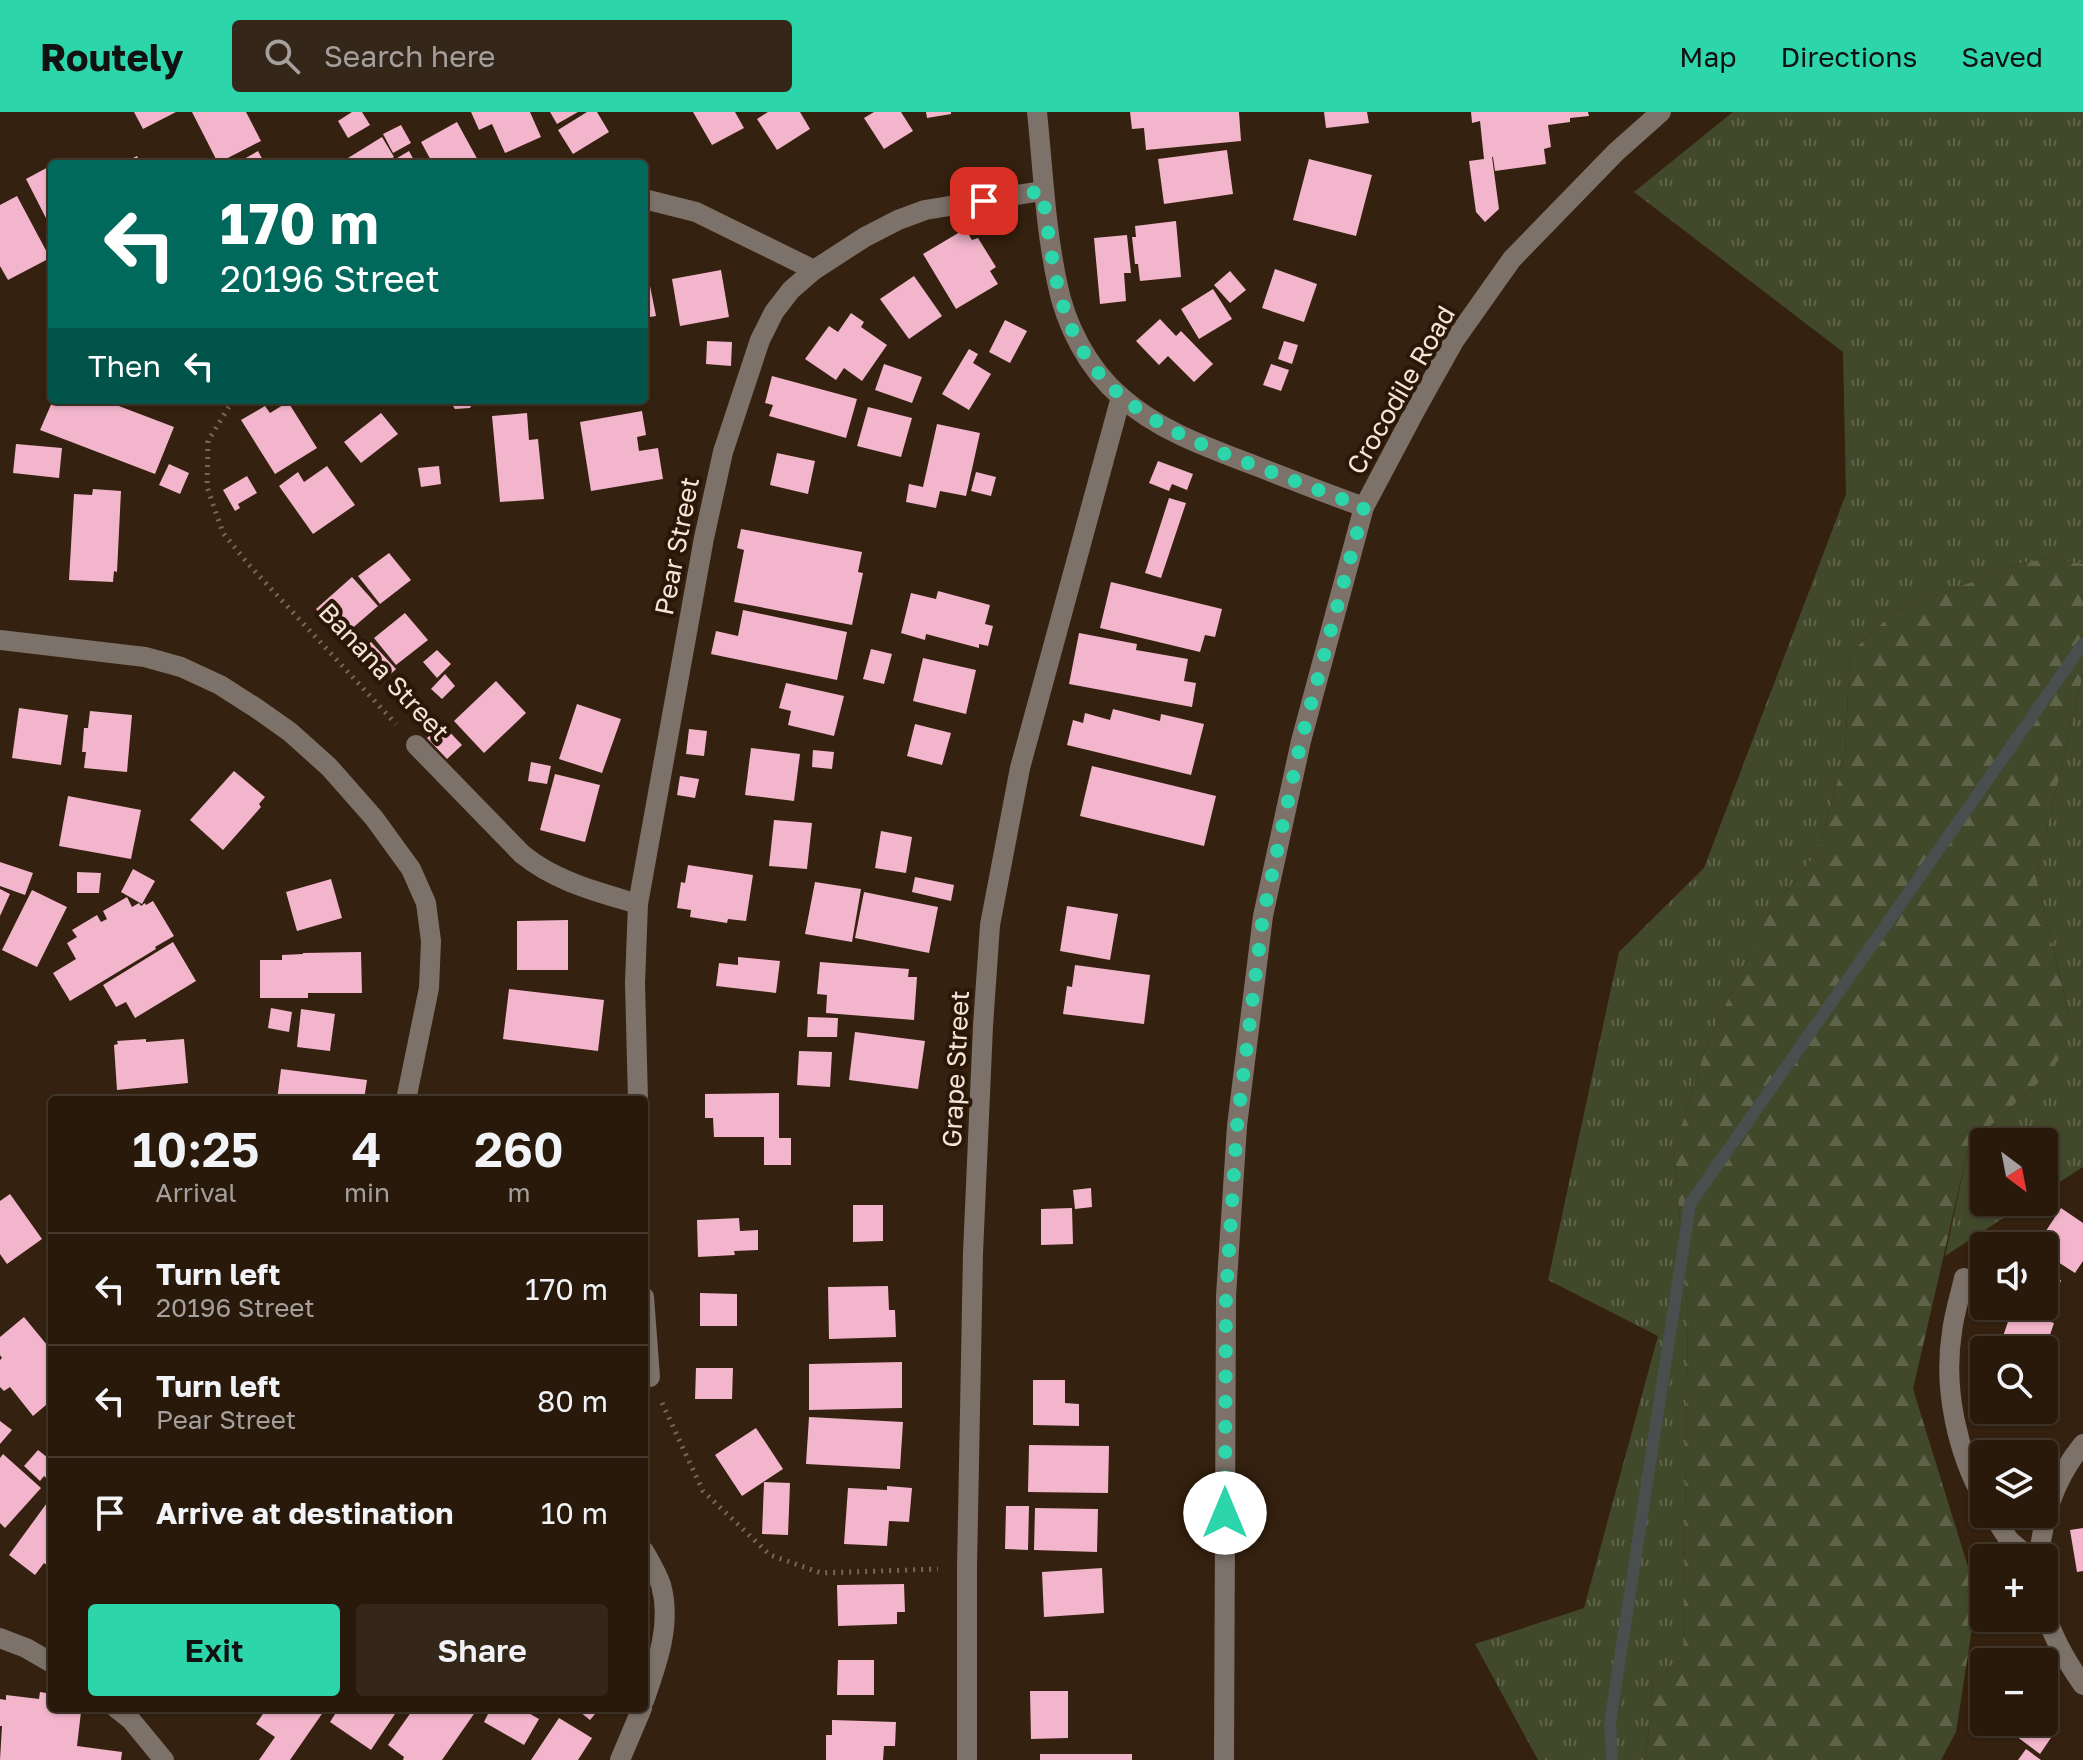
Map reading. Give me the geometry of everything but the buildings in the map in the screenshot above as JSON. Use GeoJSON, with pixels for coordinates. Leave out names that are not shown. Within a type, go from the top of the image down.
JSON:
{"type":"FeatureCollection","features":[{"type":"Feature","properties":{"kind":"street"},"geometry":{"type":"LineString","coordinates":[[1037,112],[1042,191],[1057,284],[1073,332],[1097,371],[1121,397],[1165,427],[1201,445],[1364,507]]}},
{"type":"Feature","properties":{"kind":"street","name":"Crocodile Road"},"geometry":{"type":"LineString","coordinates":[[1224,1760],[1226,1296],[1237,1126],[1263,916],[1301,741],[1364,507],[1454,341],[1512,259],[1616,152],[1661,112]]}},
{"type":"Feature","properties":{"kind":"street","name":"Pear Street"},"geometry":{"type":"LineString","coordinates":[[638,1096],[635,983],[638,904],[704,538],[723,452],[760,340],[774,312],[791,290],[814,270],[865,237],[925,210],[1042,191]]}},
{"type":"Feature","properties":{"kind":"street"},"geometry":{"type":"LineString","coordinates":[[648,199],[696,212],[814,270]]}},
{"type":"Feature","properties":{"kind":"street","name":"Grape Street"},"geometry":{"type":"LineString","coordinates":[[967,1760],[973,1253],[990,925],[1020,768],[1121,397]]}},
{"type":"Feature","properties":{"kind":"street"},"geometry":{"type":"LineString","coordinates":[[0,640],[145,657],[181,667],[220,685],[256,708],[290,732],[329,767],[374,818],[411,869],[426,903],[431,941],[429,988],[407,1096]]}},
{"type":"Feature","properties":{"kind":"street","name":"Banana Street"},"geometry":{"type":"LineString","coordinates":[[416,745],[535,865],[583,887],[638,904]]}},
{"type":"Feature","properties":{"kind":"street"},"geometry":{"type":"LineString","coordinates":[[1964,1278],[1951,1334],[1950,1390],[1956,1428],[1970,1469]]}},
{"type":"Feature","properties":{"kind":"street"},"geometry":{"type":"LineString","coordinates":[[648,1350],[650,1377]]}},
{"type":"Feature","properties":{"kind":"street"},"geometry":{"type":"LineString","coordinates":[[2040,1544],[2042,1527],[2058,1483],[2073,1455],[2083,1444]]}},
{"type":"Feature","properties":{"kind":"street"},"geometry":{"type":"LineString","coordinates":[[2001,1528],[2014,1544]]}},
{"type":"Feature","properties":{"kind":"street"},"geometry":{"type":"LineString","coordinates":[[648,1558],[660,1581],[665,1606],[664,1631],[648,1690]]}},
{"type":"Feature","properties":{"kind":"street"},"geometry":{"type":"LineString","coordinates":[[2052,1632],[2064,1658],[2083,1685]]}},
{"type":"Feature","properties":{"kind":"street"},"geometry":{"type":"LineString","coordinates":[[0,1638],[48,1661]]}},
{"type":"Feature","properties":{"kind":"street"},"geometry":{"type":"LineString","coordinates":[[121,1712],[164,1760]]}},
{"type":"Feature","properties":{"kind":"street"},"geometry":{"type":"LineString","coordinates":[[620,1760],[640,1712]]}},
{"type":"Feature","properties":{"kind":"path","name":"Banana Street"},"geometry":{"type":"LineString","coordinates":[[231,404],[208,441],[207,487],[223,533],[416,745]]}},
{"type":"Feature","properties":{"kind":"path"},"geometry":{"type":"LineString","coordinates":[[650,1377],[703,1491],[770,1555],[821,1573],[967,1568]]}},
{"type":"Feature","properties":{"kind":"green space"},"geometry":{"type":"Polygon","coordinates":[[[1733,112],[2083,112],[2083,564],[2050,558],[2022,563],[1895,611],[1850,653],[1845,755],[1818,851],[1768,915],[1707,1044],[1674,1150],[1688,1317],[1683,1659],[1653,1680],[1646,1760],[1538,1760],[1475,1644],[1584,1608],[1658,1336],[1548,1280],[1619,952],[1704,868],[1846,494],[1843,352],[1634,192],[1733,112]]]}},
{"type":"Feature","properties":{"kind":"green space"},"geometry":{"type":"Polygon","coordinates":[[[2050,558],[2083,564],[2083,674],[2036,877],[2071,1021],[2066,1050],[2046,1076],[1988,1128],[1970,1128],[1970,1144],[1913,1389],[1970,1573],[1971,1632],[1956,1732],[1941,1760],[1646,1760],[1653,1680],[1683,1659],[1688,1317],[1674,1150],[1707,1044],[1768,915],[1818,851],[1845,755],[1850,653],[1895,611],[2022,563],[2050,558]]]}},
{"type":"Feature","properties":{"kind":"green space"},"geometry":{"type":"Polygon","coordinates":[[[2083,674],[2083,1167],[2058,1183],[2058,1128],[1988,1128],[2046,1076],[2071,1021],[2036,877],[2083,674]]]}},
{"type":"Feature","properties":{"kind":"green space"},"geometry":{"type":"Polygon","coordinates":[[[1969,1145],[1970,1216],[2006,1216],[1982,1232],[1970,1232],[1970,1240],[1945,1256],[1969,1145]]]}},
{"type":"Feature","properties":{"kind":"waterway"},"geometry":{"type":"LineString","coordinates":[[1612,1760],[1610,1723],[1690,1204],[2083,644]]}},
{"type":"Feature","properties":{"kind":"route"},"geometry":{"type":"LineString","coordinates":[[984,201],[1042,191],[1057,284],[1073,332],[1097,371],[1121,397],[1165,427],[1201,445],[1364,507],[1301,741],[1263,916],[1237,1126],[1226,1296],[1225,1513]]}}]}
